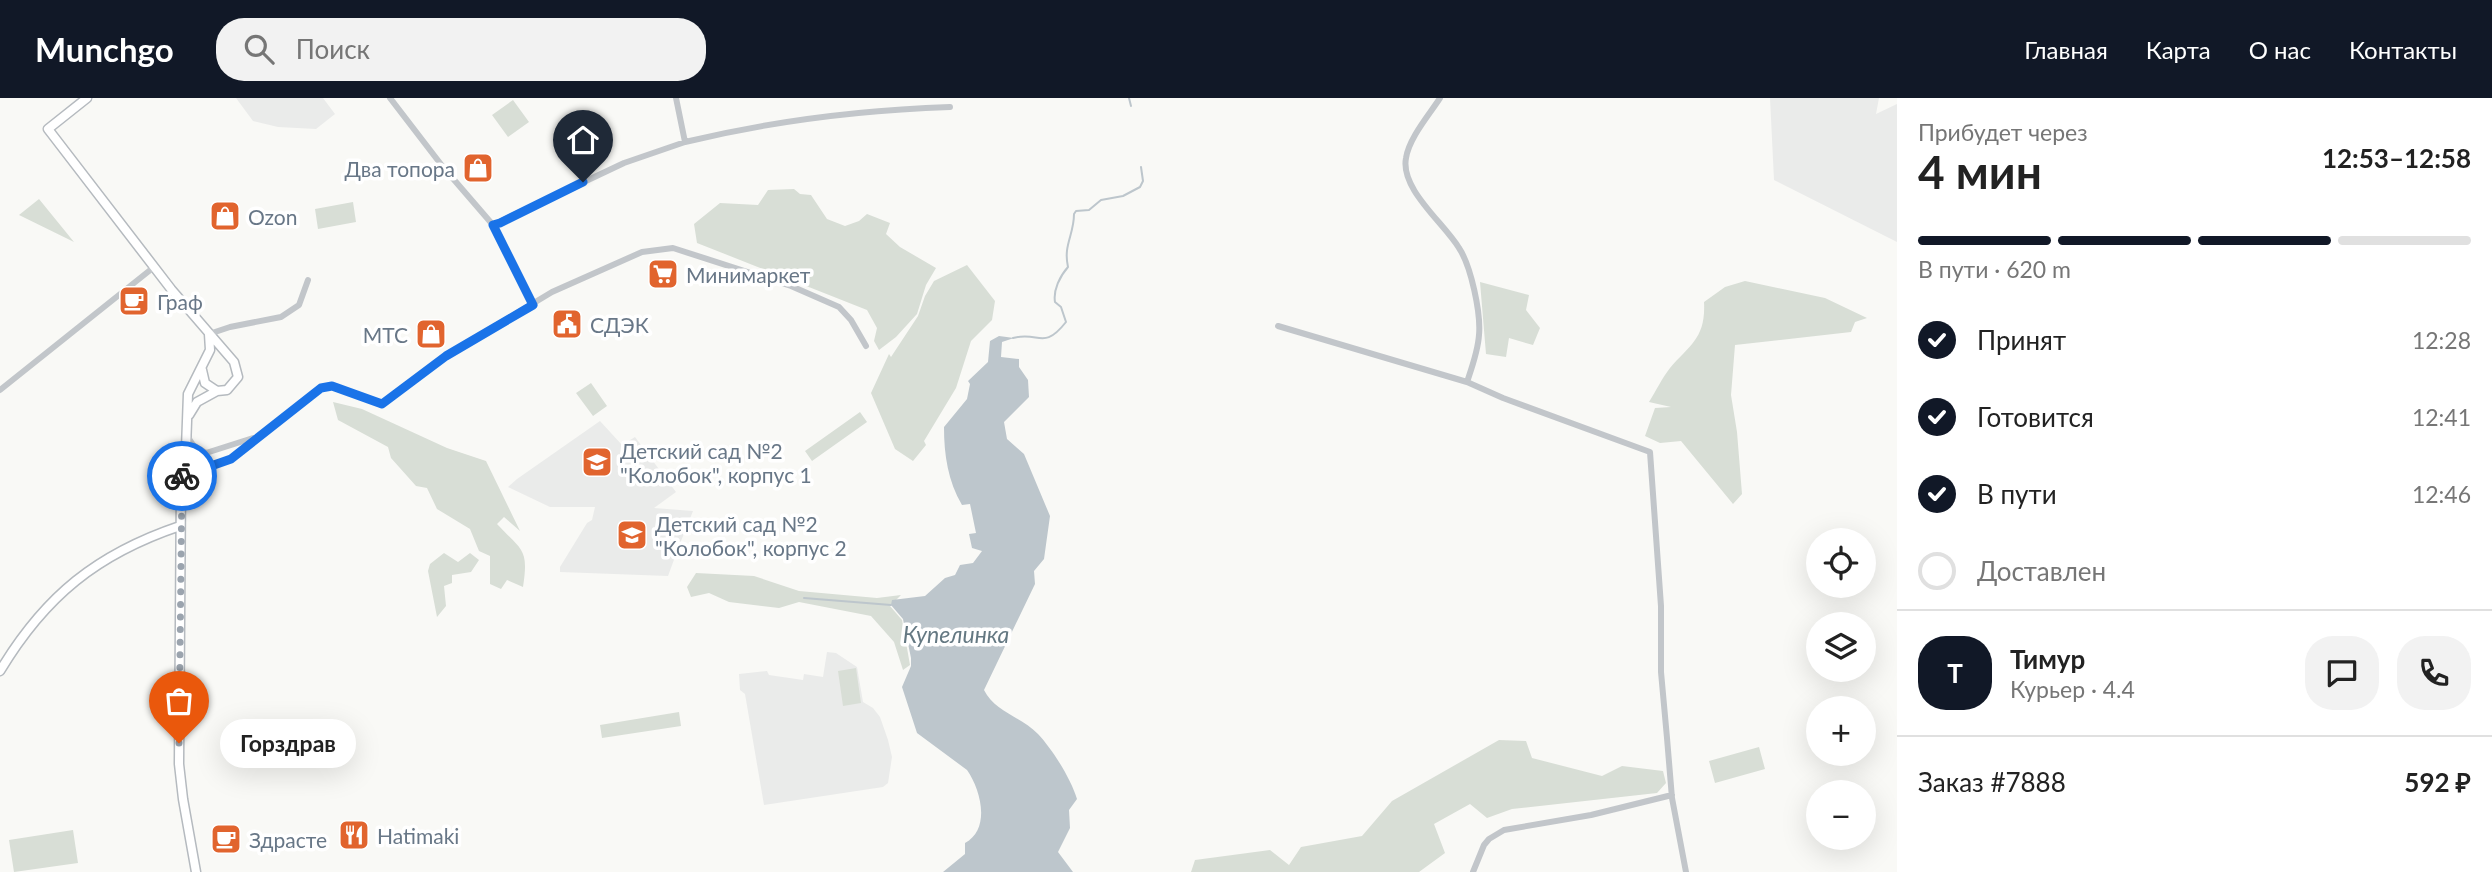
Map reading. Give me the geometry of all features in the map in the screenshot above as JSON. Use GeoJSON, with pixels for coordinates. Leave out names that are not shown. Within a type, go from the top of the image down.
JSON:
{"type":"FeatureCollection","features":[{"type":"Feature","properties":{"kind":"street"},"geometry":{"type":"LineString","coordinates":[[88,98],[48,129],[153,267],[230,358],[238,372],[236,382],[227,390],[216,391],[197,402],[187,421]]}},
{"type":"Feature","properties":{"kind":"street"},"geometry":{"type":"LineString","coordinates":[[390,98],[443,167],[493,225],[533,305]]}},
{"type":"Feature","properties":{"kind":"street"},"geometry":{"type":"LineString","coordinates":[[676,98],[685,142]]}},
{"type":"Feature","properties":{"kind":"street"},"geometry":{"type":"LineString","coordinates":[[1440,98],[1412,142],[1406,165],[1410,184],[1460,248],[1469,268],[1480,333],[1467,382]]}},
{"type":"Feature","properties":{"kind":"street"},"geometry":{"type":"LineString","coordinates":[[493,225],[624,163],[685,142],[723,133],[866,111],[950,107]]}},
{"type":"Feature","properties":{"kind":"street"},"geometry":{"type":"LineString","coordinates":[[184,463],[211,466],[231,459],[321,388],[332,386],[382,404],[446,356],[552,292],[642,252],[673,248],[769,278],[839,307],[851,320],[866,346]]}},
{"type":"Feature","properties":{"kind":"street"},"geometry":{"type":"LineString","coordinates":[[0,390],[65,341],[153,267]]}},
{"type":"Feature","properties":{"kind":"street"},"geometry":{"type":"LineString","coordinates":[[209,334],[281,317],[299,305],[307,280]]}},
{"type":"Feature","properties":{"kind":"street"},"geometry":{"type":"LineString","coordinates":[[1278,326],[1467,382],[1515,403],[1650,452],[1661,607],[1661,672],[1672,795],[1686,872]]}},
{"type":"Feature","properties":{"kind":"street"},"geometry":{"type":"LineString","coordinates":[[196,872],[179,764],[180,526],[188,394],[210,350],[209,334]]}},
{"type":"Feature","properties":{"kind":"street"},"geometry":{"type":"LineString","coordinates":[[203,366],[214,356],[225,355],[230,358]]}},
{"type":"Feature","properties":{"kind":"street"},"geometry":{"type":"LineString","coordinates":[[203,366],[205,383],[216,391]]}},
{"type":"Feature","properties":{"kind":"street"},"geometry":{"type":"LineString","coordinates":[[187,435],[193,445],[206,453]]}},
{"type":"Feature","properties":{"kind":"street"},"geometry":{"type":"LineString","coordinates":[[184,463],[258,436]]}},
{"type":"Feature","properties":{"kind":"street"},"geometry":{"type":"LineString","coordinates":[[0,671],[41,613],[81,575],[130,545],[180,526]]}},
{"type":"Feature","properties":{"kind":"street"},"geometry":{"type":"LineString","coordinates":[[1473,872],[1484,845],[1504,830],[1591,816],[1672,795]]}},
{"type":"Feature","properties":{"kind":"shaded area"},"geometry":{"type":"Polygon","coordinates":[[[236,98],[323,98],[335,114],[316,129],[278,127],[253,121],[236,98]]]}},
{"type":"Feature","properties":{"kind":"shaded area"},"geometry":{"type":"Polygon","coordinates":[[[1770,98],[1879,98],[1876,114],[1897,104],[1897,242],[1774,180],[1770,98]]]}},
{"type":"Feature","properties":{"kind":"shaded area"},"geometry":{"type":"Polygon","coordinates":[[[513,100],[529,122],[508,137],[492,115],[513,100]]]}},
{"type":"Feature","properties":{"kind":"shaded area"},"geometry":{"type":"Polygon","coordinates":[[[794,189],[800,194],[811,195],[827,219],[845,226],[859,221],[867,214],[890,223],[886,234],[900,247],[936,268],[926,285],[917,314],[896,337],[879,350],[874,341],[877,328],[867,310],[697,243],[694,224],[720,203],[758,205],[768,190],[794,189]]]}},
{"type":"Feature","properties":{"kind":"shaded area"},"geometry":{"type":"Polygon","coordinates":[[[39,199],[74,242],[19,215],[39,199]]]}},
{"type":"Feature","properties":{"kind":"shaded area"},"geometry":{"type":"Polygon","coordinates":[[[353,202],[356,222],[318,229],[315,209],[353,202]]]}},
{"type":"Feature","properties":{"kind":"shaded area"},"geometry":{"type":"Polygon","coordinates":[[[967,265],[995,301],[992,320],[971,341],[956,388],[924,441],[926,445],[913,461],[895,449],[871,393],[889,354],[891,357],[918,316],[934,281],[967,265]]]}},
{"type":"Feature","properties":{"kind":"shaded area"},"geometry":{"type":"Polygon","coordinates":[[[1745,281],[1825,298],[1867,318],[1855,322],[1851,332],[1735,345],[1731,395],[1742,494],[1733,504],[1681,441],[1660,443],[1645,436],[1655,408],[1671,407],[1649,402],[1667,372],[1699,333],[1704,302],[1725,287],[1745,281]]]}},
{"type":"Feature","properties":{"kind":"shaded area"},"geometry":{"type":"Polygon","coordinates":[[[1480,282],[1529,295],[1526,310],[1540,328],[1533,345],[1509,338],[1506,357],[1486,354],[1480,282]]]}},
{"type":"Feature","properties":{"kind":"shaded area"},"geometry":{"type":"Polygon","coordinates":[[[591,383],[607,406],[593,416],[576,393],[591,383]]]}},
{"type":"Feature","properties":{"kind":"shaded area"},"geometry":{"type":"Polygon","coordinates":[[[333,402],[362,409],[447,448],[486,461],[520,531],[504,517],[497,524],[522,551],[525,564],[523,587],[507,580],[501,589],[490,584],[490,556],[479,551],[470,529],[437,509],[427,488],[416,486],[391,458],[388,447],[338,420],[333,402]]]}},
{"type":"Feature","properties":{"kind":"shaded area"},"geometry":{"type":"Polygon","coordinates":[[[860,412],[867,422],[812,461],[805,451],[860,412]]]}},
{"type":"Feature","properties":{"kind":"shaded area"},"geometry":{"type":"Polygon","coordinates":[[[600,421],[622,445],[635,437],[676,492],[654,508],[693,511],[679,546],[675,547],[675,557],[668,576],[560,572],[560,567],[587,523],[592,520],[595,507],[550,507],[508,487],[600,421]]]}},
{"type":"Feature","properties":{"kind":"shaded area"},"geometry":{"type":"Polygon","coordinates":[[[444,553],[458,562],[470,553],[479,560],[471,572],[452,575],[452,583],[444,586],[446,606],[437,617],[428,571],[430,564],[444,553]]]}},
{"type":"Feature","properties":{"kind":"shaded area"},"geometry":{"type":"Polygon","coordinates":[[[696,573],[754,576],[799,591],[877,598],[901,595],[890,606],[902,620],[910,665],[903,670],[894,642],[871,616],[799,602],[779,608],[729,602],[709,593],[691,597],[687,587],[696,573]]]}},
{"type":"Feature","properties":{"kind":"shaded area"},"geometry":{"type":"Polygon","coordinates":[[[827,652],[836,653],[857,667],[863,702],[873,708],[880,717],[888,740],[892,757],[888,783],[883,787],[764,805],[745,694],[740,690],[739,674],[767,671],[769,675],[803,680],[804,674],[823,677],[827,652]]]}},
{"type":"Feature","properties":{"kind":"shaded area"},"geometry":{"type":"Polygon","coordinates":[[[856,668],[861,703],[843,706],[838,671],[856,668]]]}},
{"type":"Feature","properties":{"kind":"shaded area"},"geometry":{"type":"Polygon","coordinates":[[[679,712],[681,726],[602,738],[600,725],[679,712]]]}},
{"type":"Feature","properties":{"kind":"shaded area"},"geometry":{"type":"Polygon","coordinates":[[[1499,740],[1526,741],[1532,758],[1602,776],[1622,766],[1663,771],[1666,783],[1657,793],[1512,809],[1487,818],[1470,804],[1434,824],[1445,853],[1419,872],[1191,872],[1195,860],[1270,850],[1289,865],[1301,847],[1362,836],[1392,801],[1499,740]]]}},
{"type":"Feature","properties":{"kind":"shaded area"},"geometry":{"type":"Polygon","coordinates":[[[1759,747],[1765,769],[1715,783],[1709,761],[1759,747]]]}},
{"type":"Feature","properties":{"kind":"shaded area"},"geometry":{"type":"Polygon","coordinates":[[[73,830],[78,863],[14,872],[9,840],[73,830]]]}},
{"type":"Feature","properties":{"kind":"water","name":"Купелинка"},"geometry":{"type":"Polygon","coordinates":[[[999,336],[1014,338],[1002,342],[1001,357],[1019,359],[1019,367],[1028,380],[1029,397],[1004,422],[1007,439],[1024,454],[1050,516],[1044,559],[1034,571],[1035,584],[984,690],[995,704],[1038,734],[1055,756],[1070,783],[1077,799],[1069,810],[1070,828],[1058,852],[1073,872],[943,872],[965,854],[965,843],[973,837],[978,828],[981,819],[979,798],[967,770],[917,733],[902,687],[911,666],[911,658],[903,619],[891,605],[892,600],[925,596],[945,578],[955,575],[960,565],[973,563],[982,551],[972,548],[969,534],[976,533],[970,504],[962,505],[950,477],[944,427],[967,399],[970,384],[968,381],[988,362],[990,341],[999,336]]]}},
{"type":"Feature","properties":{"kind":"waterway","name":"Купелинка"},"geometry":{"type":"LineString","coordinates":[[1129,98],[1131,106]]}},
{"type":"Feature","properties":{"kind":"waterway","name":"Купелинка"},"geometry":{"type":"LineString","coordinates":[[1013,338],[1046,338],[1052,336],[1066,322],[1061,307],[1055,302],[1055,293],[1068,267],[1067,252],[1074,214],[1076,211],[1089,210],[1101,200],[1123,196],[1140,187],[1143,181],[1141,167]]}},
{"type":"Feature","properties":{"kind":"waterway"},"geometry":{"type":"LineString","coordinates":[[804,598],[891,605]]}},
{"type":"Feature","properties":{"kind":"way so far"},"geometry":{"type":"LineString","coordinates":[[179,743],[182,476]]}},
{"type":"Feature","properties":{"kind":"place","name":"Два топора"},"geometry":{"type":"Point","coordinates":[478,168]}},
{"type":"Feature","properties":{"kind":"place","name":"Ozon"},"geometry":{"type":"Point","coordinates":[225,216]}},
{"type":"Feature","properties":{"kind":"place","name":"Минимаркет"},"geometry":{"type":"Point","coordinates":[663,274]}},
{"type":"Feature","properties":{"kind":"place","name":"Граф"},"geometry":{"type":"Point","coordinates":[134,301]}},
{"type":"Feature","properties":{"kind":"place","name":"СДЭК"},"geometry":{"type":"Point","coordinates":[567,324]}},
{"type":"Feature","properties":{"kind":"place","name":"МТС"},"geometry":{"type":"Point","coordinates":[431,334]}},
{"type":"Feature","properties":{"kind":"place","name":"Детский сад №2 \"Колобок\", корпус 1"},"geometry":{"type":"Point","coordinates":[597,462]}},
{"type":"Feature","properties":{"kind":"place","name":"Детский сад №2 \"Колобок\", корпус 2"},"geometry":{"type":"Point","coordinates":[632,535]}},
{"type":"Feature","properties":{"kind":"place","name":"Горздрав"},"geometry":{"type":"Point","coordinates":[179,743]}},
{"type":"Feature","properties":{"kind":"place","name":"Hatimaki"},"geometry":{"type":"Point","coordinates":[354,835]}},
{"type":"Feature","properties":{"kind":"place","name":"Здрасте"},"geometry":{"type":"Point","coordinates":[226,839]}},
{"type":"Feature","properties":{"kind":"route"},"geometry":{"type":"LineString","coordinates":[[182,476],[184,463],[211,466],[231,459],[321,388],[332,386],[382,404],[446,356],[533,305],[493,225],[583,182]]}}]}
